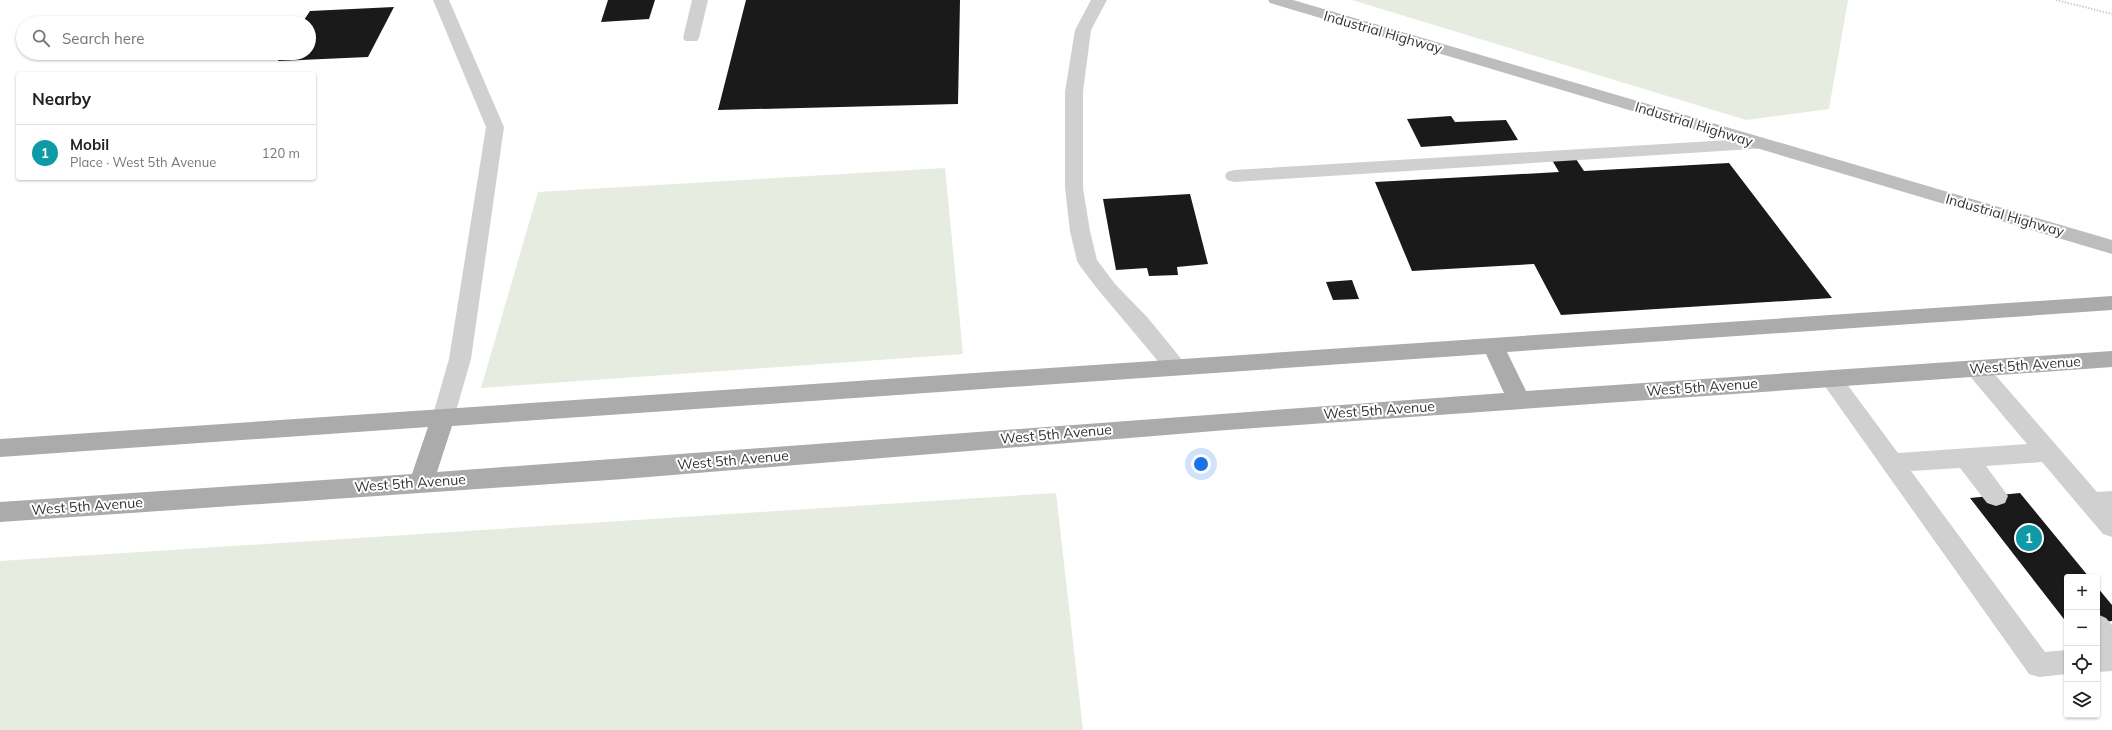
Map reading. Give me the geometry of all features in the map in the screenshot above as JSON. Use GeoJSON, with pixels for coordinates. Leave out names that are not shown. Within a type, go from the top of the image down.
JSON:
{"type":"FeatureCollection","features":[{"type":"Feature","properties":{"kind":"main road"},"geometry":{"type":"LineString","coordinates":[[0,448],[2112,303]]}},
{"type":"Feature","properties":{"kind":"main road"},"geometry":{"type":"LineString","coordinates":[[1493,346],[1519,400]]}},
{"type":"Feature","properties":{"kind":"main road","name":"West 5th Avenue"},"geometry":{"type":"LineString","coordinates":[[0,512],[624,469],[1219,421],[2112,359]]}},
{"type":"Feature","properties":{"kind":"main road"},"geometry":{"type":"LineString","coordinates":[[421,483],[443,418]]}},
{"type":"Feature","properties":{"kind":"street","name":"Industrial Highway"},"geometry":{"type":"LineString","coordinates":[[1276,0],[2112,247]]}},
{"type":"Feature","properties":{"kind":"lane"},"geometry":{"type":"LineString","coordinates":[[441,0],[495,126],[460,359],[443,418]]}},
{"type":"Feature","properties":{"kind":"lane"},"geometry":{"type":"LineString","coordinates":[[691,38],[700,0]]}},
{"type":"Feature","properties":{"kind":"lane"},"geometry":{"type":"LineString","coordinates":[[1099,0],[1083,30],[1074,92],[1074,188],[1080,231],[1087,261],[1108,289],[1140,323],[1174,367]]}},
{"type":"Feature","properties":{"kind":"lane"},"geometry":{"type":"LineString","coordinates":[[1234,176],[1762,144]]}},
{"type":"Feature","properties":{"kind":"lane"},"geometry":{"type":"LineString","coordinates":[[1976,368],[2048,452],[2102,502],[2112,527]]}},
{"type":"Feature","properties":{"kind":"lane"},"geometry":{"type":"LineString","coordinates":[[1830,378],[2039,665],[2064,662]]}},
{"type":"Feature","properties":{"kind":"lane"},"geometry":{"type":"LineString","coordinates":[[1892,463],[2048,452]]}},
{"type":"Feature","properties":{"kind":"lane"},"geometry":{"type":"LineString","coordinates":[[1966,458],[1996,496]]}},
{"type":"Feature","properties":{"kind":"lane"},"geometry":{"type":"LineString","coordinates":[[2100,630],[2112,645]]}},
{"type":"Feature","properties":{"kind":"lane"},"geometry":{"type":"LineString","coordinates":[[2100,660],[2112,659]]}},
{"type":"Feature","properties":{"kind":"path"},"geometry":{"type":"LineString","coordinates":[[2056,0],[2112,14]]}},
{"type":"Feature","properties":{"kind":"shaded area"},"geometry":{"type":"Polygon","coordinates":[[[1352,0],[1848,0],[1829,109],[1746,120],[1352,0]]]}},
{"type":"Feature","properties":{"kind":"shaded area"},"geometry":{"type":"Polygon","coordinates":[[[945,168],[963,354],[481,388],[538,192],[945,168]]]}},
{"type":"Feature","properties":{"kind":"shaded area"},"geometry":{"type":"Polygon","coordinates":[[[1056,493],[1083,730],[0,730],[0,561],[1056,493]]]}},
{"type":"Feature","properties":{"kind":"building"},"geometry":{"type":"Polygon","coordinates":[[[608,0],[655,0],[649,19],[601,22],[608,0]]]}},
{"type":"Feature","properties":{"kind":"building"},"geometry":{"type":"Polygon","coordinates":[[[746,0],[960,0],[958,104],[718,110],[746,0]]]}},
{"type":"Feature","properties":{"kind":"building"},"geometry":{"type":"Polygon","coordinates":[[[394,7],[368,57],[316,59],[316,16],[307,16],[310,11],[394,7]]]}},
{"type":"Feature","properties":{"kind":"building"},"geometry":{"type":"Polygon","coordinates":[[[279,60],[300,60],[278,61],[279,60]]]}},
{"type":"Feature","properties":{"kind":"building"},"geometry":{"type":"Polygon","coordinates":[[[1451,116],[1455,122],[1506,120],[1518,140],[1421,147],[1407,119],[1451,116]]]}},
{"type":"Feature","properties":{"kind":"building"},"geometry":{"type":"Polygon","coordinates":[[[1576,159],[1584,171],[1729,163],[1832,298],[1561,315],[1534,264],[1412,271],[1375,182],[1559,172],[1552,160],[1576,159]]]}},
{"type":"Feature","properties":{"kind":"building"},"geometry":{"type":"Polygon","coordinates":[[[1190,194],[1208,264],[1177,267],[1178,275],[1149,276],[1147,268],[1116,270],[1103,199],[1190,194]]]}},
{"type":"Feature","properties":{"kind":"building"},"geometry":{"type":"Polygon","coordinates":[[[1352,280],[1359,299],[1333,300],[1326,282],[1352,280]]]}},
{"type":"Feature","properties":{"kind":"building"},"geometry":{"type":"Polygon","coordinates":[[[2020,493],[2087,574],[2064,574],[2064,619],[1970,498],[2020,493]]]}},
{"type":"Feature","properties":{"kind":"building"},"geometry":{"type":"Polygon","coordinates":[[[2100,591],[2112,605],[2112,621],[2100,623],[2100,591]]]}},
{"type":"Feature","properties":{"kind":"place","name":"Mobil"},"geometry":{"type":"Point","coordinates":[2029,538]}}]}
